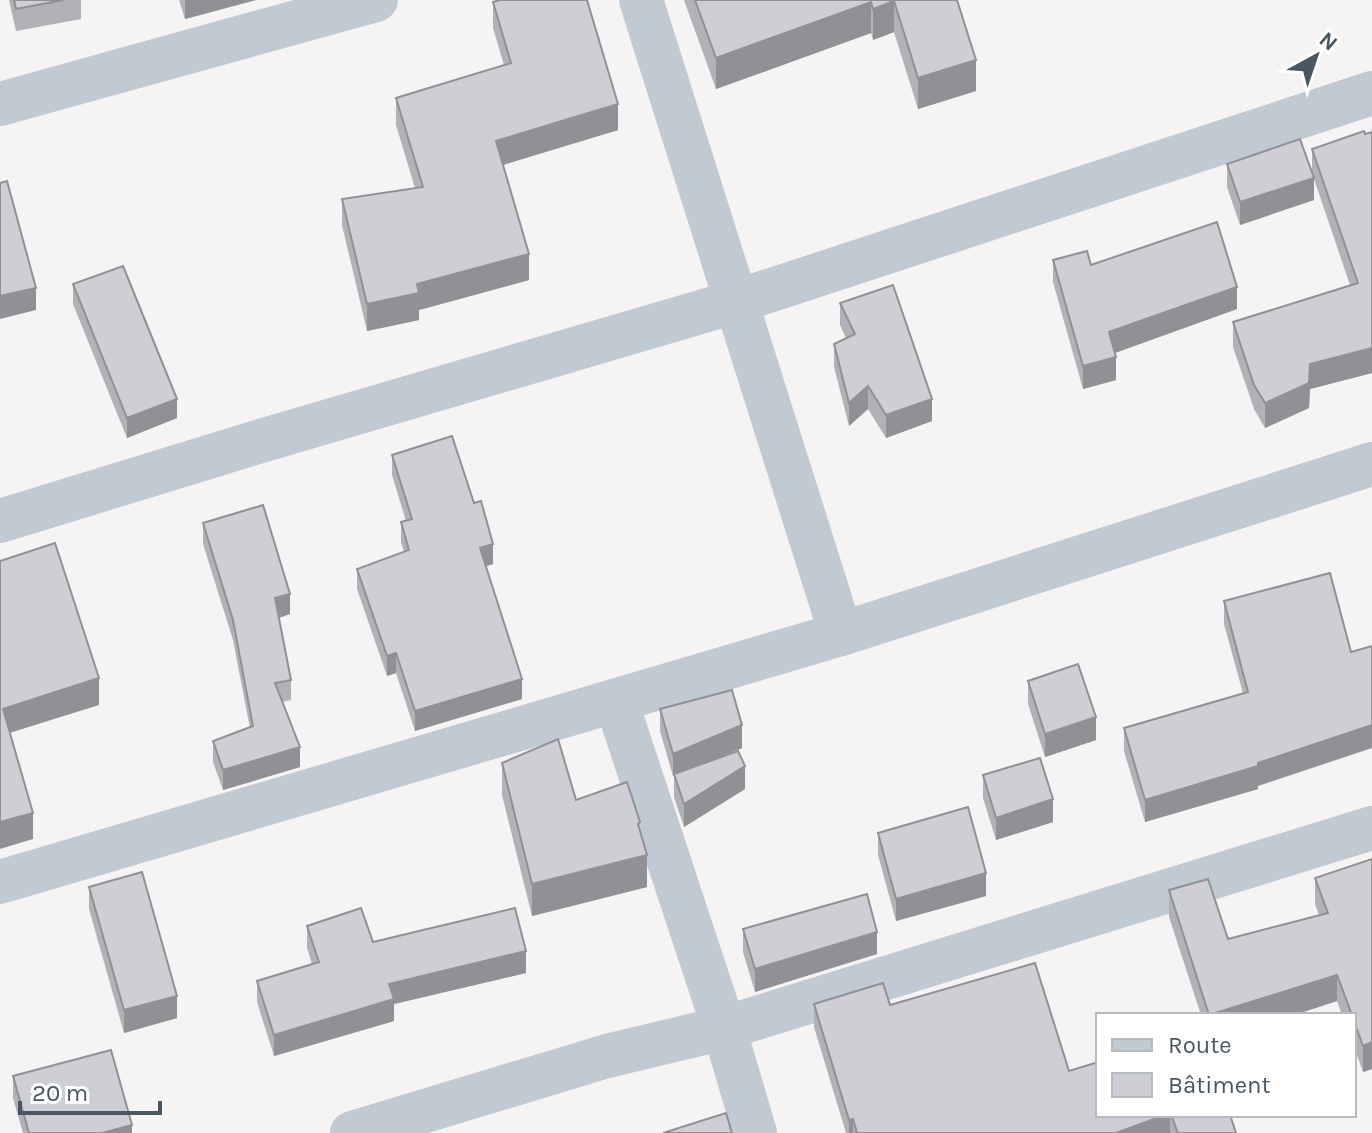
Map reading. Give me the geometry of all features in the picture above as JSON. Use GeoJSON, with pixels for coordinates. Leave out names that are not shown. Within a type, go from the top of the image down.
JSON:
{"type":"FeatureCollection","features":[{"type":"Feature","properties":{"kind":"street"},"geometry":{"type":"LineString","coordinates":[[641,0],[841,634]]}},
{"type":"Feature","properties":{"kind":"street"},"geometry":{"type":"LineString","coordinates":[[0,104],[361,3]]}},
{"type":"Feature","properties":{"kind":"street"},"geometry":{"type":"LineString","coordinates":[[0,521],[738,301],[1372,93]]}},
{"type":"Feature","properties":{"kind":"street"},"geometry":{"type":"LineString","coordinates":[[0,882],[841,634],[1372,464]]}},
{"type":"Feature","properties":{"kind":"street"},"geometry":{"type":"LineString","coordinates":[[616,701],[724,1028],[755,1133]]}},
{"type":"Feature","properties":{"kind":"street"},"geometry":{"type":"LineString","coordinates":[[352,1133],[607,1056],[724,1028],[1372,828]]}},
{"type":"Feature","properties":{"kind":"building"},"geometry":{"type":"Polygon","coordinates":[[[14,0],[63,0],[16,9],[14,0]]]}},
{"type":"Feature","properties":{"kind":"building"},"geometry":{"type":"Polygon","coordinates":[[[587,0],[618,104],[496,141],[529,254],[417,284],[419,293],[367,304],[342,199],[423,187],[396,98],[511,63],[493,2],[587,0]]]}},
{"type":"Feature","properties":{"kind":"building"},"geometry":{"type":"Polygon","coordinates":[[[695,0],[957,0],[976,60],[918,78],[894,1],[873,9],[871,2],[716,58],[695,0]]]}},
{"type":"Feature","properties":{"kind":"building"},"geometry":{"type":"Polygon","coordinates":[[[1364,131],[1365,134],[1372,132],[1372,348],[1310,364],[1309,383],[1265,403],[1254,385],[1233,322],[1358,283],[1312,149],[1364,131]]]}},
{"type":"Feature","properties":{"kind":"building"},"geometry":{"type":"Polygon","coordinates":[[[1300,139],[1314,178],[1240,202],[1227,164],[1300,139]]]}},
{"type":"Feature","properties":{"kind":"building"},"geometry":{"type":"Polygon","coordinates":[[[7,181],[36,288],[0,296],[0,183],[7,181]]]}},
{"type":"Feature","properties":{"kind":"building"},"geometry":{"type":"Polygon","coordinates":[[[1217,222],[1237,287],[1109,332],[1116,357],[1083,366],[1053,260],[1087,251],[1091,265],[1217,222]]]}},
{"type":"Feature","properties":{"kind":"building"},"geometry":{"type":"Polygon","coordinates":[[[123,266],[177,399],[127,418],[73,284],[123,266]]]}},
{"type":"Feature","properties":{"kind":"building"},"geometry":{"type":"Polygon","coordinates":[[[893,285],[932,399],[886,415],[868,386],[849,403],[834,344],[855,334],[840,303],[893,285]]]}},
{"type":"Feature","properties":{"kind":"building"},"geometry":{"type":"Polygon","coordinates":[[[452,436],[474,503],[481,501],[493,544],[480,548],[522,679],[415,711],[396,653],[387,656],[357,569],[409,550],[401,522],[412,519],[392,455],[452,436]]]}},
{"type":"Feature","properties":{"kind":"building"},"geometry":{"type":"Polygon","coordinates":[[[263,505],[290,594],[275,598],[291,680],[275,683],[300,747],[223,770],[213,741],[253,726],[233,620],[203,523],[263,505]]]}},
{"type":"Feature","properties":{"kind":"building"},"geometry":{"type":"Polygon","coordinates":[[[55,543],[99,678],[3,709],[33,813],[0,822],[0,561],[55,543]]]}},
{"type":"Feature","properties":{"kind":"building"},"geometry":{"type":"Polygon","coordinates":[[[1330,573],[1351,652],[1372,646],[1372,725],[1258,763],[1258,766],[1145,800],[1124,728],[1248,692],[1224,601],[1330,573]]]}},
{"type":"Feature","properties":{"kind":"building"},"geometry":{"type":"Polygon","coordinates":[[[1078,664],[1096,717],[1045,734],[1028,681],[1078,664]]]}},
{"type":"Feature","properties":{"kind":"building"},"geometry":{"type":"Polygon","coordinates":[[[732,690],[742,725],[673,754],[660,709],[732,690]]]}},
{"type":"Feature","properties":{"kind":"building"},"geometry":{"type":"Polygon","coordinates":[[[558,739],[576,800],[627,782],[647,855],[532,884],[502,763],[558,739]]]}},
{"type":"Feature","properties":{"kind":"building"},"geometry":{"type":"Polygon","coordinates":[[[738,751],[745,766],[684,804],[674,774],[738,751]]]}},
{"type":"Feature","properties":{"kind":"building"},"geometry":{"type":"Polygon","coordinates":[[[1040,758],[1053,799],[996,818],[983,775],[1040,758]]]}},
{"type":"Feature","properties":{"kind":"building"},"geometry":{"type":"Polygon","coordinates":[[[968,807],[986,873],[896,899],[878,833],[968,807]]]}},
{"type":"Feature","properties":{"kind":"building"},"geometry":{"type":"Polygon","coordinates":[[[1372,859],[1372,1042],[1363,1046],[1356,1027],[1356,1013],[1351,1013],[1337,975],[1208,1013],[1169,890],[1208,879],[1228,939],[1328,913],[1315,878],[1372,859]]]}},
{"type":"Feature","properties":{"kind":"building"},"geometry":{"type":"Polygon","coordinates":[[[142,872],[177,996],[124,1010],[89,887],[142,872]]]}},
{"type":"Feature","properties":{"kind":"building"},"geometry":{"type":"Polygon","coordinates":[[[867,894],[877,932],[755,969],[743,929],[867,894]]]}},
{"type":"Feature","properties":{"kind":"building"},"geometry":{"type":"Polygon","coordinates":[[[361,908],[373,942],[515,908],[526,951],[389,984],[394,999],[274,1035],[257,981],[319,962],[307,926],[361,908]]]}},
{"type":"Feature","properties":{"kind":"building"},"geometry":{"type":"Polygon","coordinates":[[[1035,963],[1069,1071],[1096,1063],[1096,1117],[1160,1117],[1116,1133],[857,1133],[853,1119],[849,1120],[814,1004],[883,983],[890,1005],[1035,963]]]}},
{"type":"Feature","properties":{"kind":"building"},"geometry":{"type":"Polygon","coordinates":[[[111,1050],[132,1125],[102,1133],[29,1133],[13,1076],[111,1050]]]}},
{"type":"Feature","properties":{"kind":"building"},"geometry":{"type":"Polygon","coordinates":[[[726,1113],[732,1133],[663,1133],[726,1113]]]}},
{"type":"Feature","properties":{"kind":"building"},"geometry":{"type":"Polygon","coordinates":[[[1172,1117],[1231,1117],[1236,1133],[1178,1133],[1172,1117]]]}}]}
